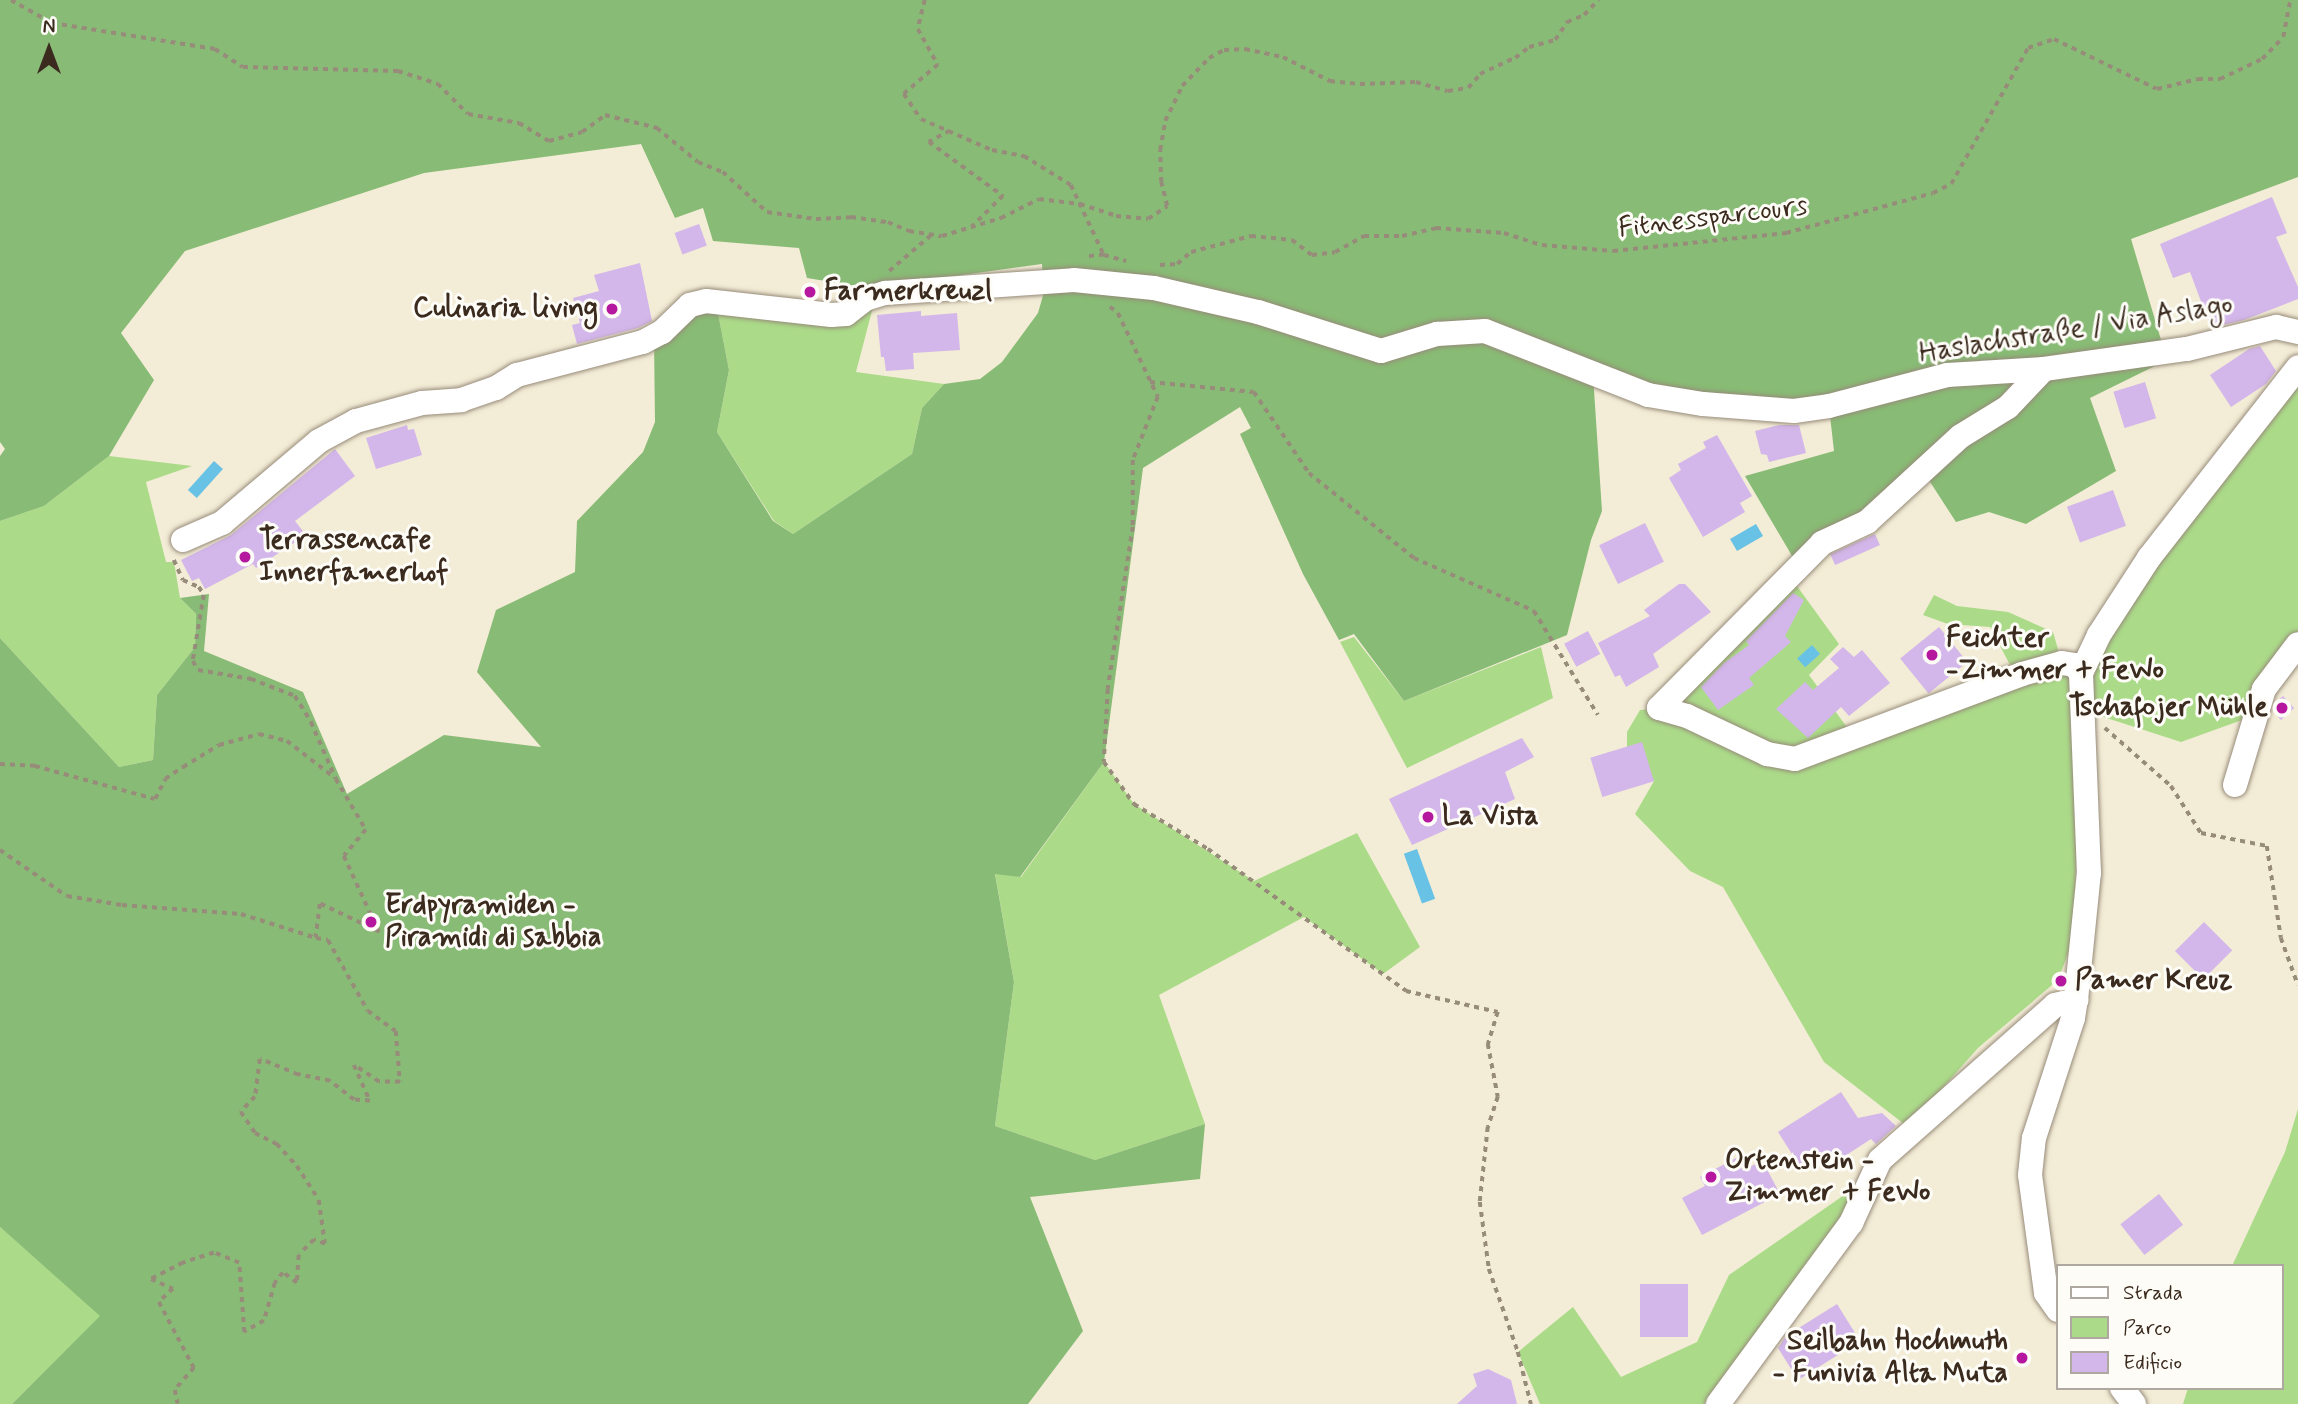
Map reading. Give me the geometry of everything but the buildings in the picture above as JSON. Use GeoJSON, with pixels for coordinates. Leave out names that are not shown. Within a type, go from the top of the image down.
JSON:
{"type":"FeatureCollection","features":[{"type":"Feature","properties":{"kind":"street","name":"Haslachstraße / Via Aslago"},"geometry":{"type":"LineString","coordinates":[[183,540],[222,523],[319,441],[356,421],[422,403],[461,400],[496,388],[517,375],[643,342],[662,331],[690,305],[706,301],[811,315],[846,314],[865,299],[908,290],[1044,280],[1154,288],[1258,312],[1381,351],[1437,334],[1485,331],[1648,395],[1703,404],[1794,411],[1829,407],[1947,375],[2045,369],[2187,349],[2276,327],[2298,332]]}},
{"type":"Feature","properties":{"kind":"street"},"geometry":{"type":"LineString","coordinates":[[2056,1307],[2046,1293],[2030,1175],[2034,1138],[2073,1018],[2089,873],[2081,673],[2099,635],[2149,558],[2298,367]]}},
{"type":"Feature","properties":{"kind":"street"},"geometry":{"type":"LineString","coordinates":[[2045,369],[2008,407],[1961,436],[1867,522],[1822,543],[1659,708],[1687,716],[1767,754],[1796,759],[2022,674],[2062,663],[2074,665],[2081,673]]}},
{"type":"Feature","properties":{"kind":"street"},"geometry":{"type":"LineString","coordinates":[[2235,785],[2264,689],[2298,644]]}},
{"type":"Feature","properties":{"kind":"street"},"geometry":{"type":"LineString","coordinates":[[1718,1404],[1851,1223],[1880,1160],[2055,1005],[2076,1000]]}},
{"type":"Feature","properties":{"kind":"path"},"geometry":{"type":"LineString","coordinates":[[11,0],[52,23],[215,49],[243,67],[398,71],[438,84],[468,114],[519,123],[549,141],[582,132],[605,115],[657,128],[698,162],[723,172],[767,212],[816,219],[851,217],[876,220],[930,236],[970,229],[1039,199],[1080,204],[1115,216],[1147,219],[1167,206],[1161,182],[1160,150],[1165,121],[1182,86],[1209,58],[1224,50],[1245,49],[1283,57],[1330,81],[1416,82],[1448,91],[1468,88],[1480,74],[1515,58],[1529,47],[1555,40],[1567,22],[1584,15],[1598,0]]}},
{"type":"Feature","properties":{"kind":"path"},"geometry":{"type":"LineString","coordinates":[[925,0],[918,29],[938,65],[904,94],[921,119],[992,150],[1024,156],[1071,185],[1104,255]]}},
{"type":"Feature","properties":{"kind":"path","name":"Fitnessparcours"},"geometry":{"type":"LineString","coordinates":[[1155,266],[1177,264],[1191,252],[1251,236],[1292,240],[1312,255],[1335,252],[1364,236],[1402,236],[1436,228],[1504,233],[1542,245],[1613,251],[1786,233],[1933,193],[1951,184],[2028,48],[2054,39],[2157,89],[2198,79],[2220,79],[2262,58],[2283,37],[2290,0]]}},
{"type":"Feature","properties":{"kind":"path"},"geometry":{"type":"LineString","coordinates":[[952,131],[929,142],[1003,196],[970,229]]}},
{"type":"Feature","properties":{"kind":"path"},"geometry":{"type":"LineString","coordinates":[[886,273],[930,236]]}},
{"type":"Feature","properties":{"kind":"path"},"geometry":{"type":"LineString","coordinates":[[1077,258],[1104,255],[1130,262]]}},
{"type":"Feature","properties":{"kind":"path"},"geometry":{"type":"LineString","coordinates":[[1107,305],[1118,313],[1158,397],[1133,460],[1133,527],[1108,689],[1104,762],[1134,804],[1208,849],[1406,991],[1499,1012],[1488,1044],[1498,1097],[1488,1126],[1480,1202],[1489,1269],[1518,1352],[1531,1404]]}},
{"type":"Feature","properties":{"kind":"path"},"geometry":{"type":"LineString","coordinates":[[1150,382],[1254,392],[1309,474],[1414,558],[1534,611],[1598,715]]}},
{"type":"Feature","properties":{"kind":"path"},"geometry":{"type":"LineString","coordinates":[[183,540],[173,558],[183,580],[199,587],[204,595],[193,661],[198,670],[251,679],[295,695],[311,722],[336,779],[366,830],[344,856],[379,932],[320,904],[316,938]]}},
{"type":"Feature","properties":{"kind":"path"},"geometry":{"type":"LineString","coordinates":[[2084,711],[2171,786],[2201,833],[2267,846],[2281,938],[2298,985]]}},
{"type":"Feature","properties":{"kind":"path"},"geometry":{"type":"LineString","coordinates":[[0,764],[35,766],[155,799],[165,779],[183,767],[219,745],[259,734],[286,741],[336,779]]}},
{"type":"Feature","properties":{"kind":"path"},"geometry":{"type":"LineString","coordinates":[[0,850],[67,896],[122,905],[241,914],[328,940],[368,1011],[396,1031],[400,1082],[379,1082],[354,1065],[370,1101],[354,1100],[330,1081],[298,1075],[260,1059],[255,1097],[241,1112],[256,1133],[277,1144],[305,1177],[319,1200],[325,1244],[314,1240],[299,1255],[297,1283],[283,1273],[275,1283],[264,1321],[244,1332],[239,1263],[214,1253],[183,1263],[151,1279],[173,1289],[159,1302],[194,1368],[176,1390],[178,1404]]}},
{"type":"Feature","properties":{"kind":"green space"},"geometry":{"type":"Polygon","coordinates":[[[0,0],[2298,0],[2298,177],[2131,239],[2167,360],[2090,398],[2116,471],[2026,524],[1989,512],[1956,522],[1923,471],[1798,566],[1745,476],[1834,451],[1829,407],[1794,411],[1593,375],[1602,511],[1591,540],[1567,635],[1404,701],[1354,634],[1339,640],[1303,574],[1240,434],[1251,428],[1240,407],[1143,468],[1104,762],[1020,877],[995,874],[1014,982],[995,1126],[1095,1160],[1205,1124],[1200,1179],[1030,1197],[1083,1331],[1028,1404],[12,1404],[100,1316],[0,1227],[0,638],[119,767],[153,760],[157,695],[195,647],[196,614],[180,598],[209,594],[204,651],[303,692],[347,794],[444,735],[541,747],[477,672],[496,610],[575,572],[577,521],[643,452],[655,422],[654,338],[716,303],[729,370],[717,432],[773,521],[793,534],[912,454],[922,408],[944,384],[980,379],[1002,362],[1038,313],[1044,292],[1042,264],[869,288],[807,278],[799,248],[713,241],[703,208],[675,218],[641,144],[424,173],[185,251],[121,333],[154,380],[109,456],[44,506],[0,521],[0,456],[5,449],[0,442],[0,0]]]}},
{"type":"Feature","properties":{"kind":"green space"},"geometry":{"type":"Polygon","coordinates":[[[716,303],[873,307],[856,372],[944,384],[922,408],[912,454],[793,534],[774,521],[717,432],[729,370],[716,303]]]}},
{"type":"Feature","properties":{"kind":"green space"},"geometry":{"type":"Polygon","coordinates":[[[2298,367],[2298,644],[2256,715],[2181,742],[2085,711],[2080,717],[2074,938],[2058,980],[1978,1048],[1908,1127],[1824,1062],[1723,887],[1690,871],[1635,814],[1654,781],[1627,747],[1627,732],[1640,710],[1660,708],[1789,575],[1839,644],[1809,675],[1854,737],[2021,674],[2009,663],[1990,627],[1948,624],[1923,615],[1934,595],[1957,606],[2008,612],[2053,632],[2062,663],[2074,665],[2298,367]]]}},
{"type":"Feature","properties":{"kind":"green space"},"geometry":{"type":"Polygon","coordinates":[[[109,456],[192,466],[146,482],[166,562],[174,562],[180,598],[196,614],[195,647],[157,695],[153,760],[119,767],[0,638],[0,521],[44,506],[109,456]]]}},
{"type":"Feature","properties":{"kind":"green space"},"geometry":{"type":"Polygon","coordinates":[[[1354,637],[1404,701],[1541,647],[1553,698],[1407,768],[1340,642],[1354,637]]]}},
{"type":"Feature","properties":{"kind":"green space"},"geometry":{"type":"Polygon","coordinates":[[[1104,762],[1134,804],[1254,881],[1357,833],[1420,947],[1383,974],[1304,917],[1159,995],[1205,1124],[1095,1160],[995,1126],[1014,982],[995,873],[1021,877],[1104,762]]]}},
{"type":"Feature","properties":{"kind":"green space"},"geometry":{"type":"Polygon","coordinates":[[[2298,1109],[2298,1404],[2183,1404],[2187,1390],[2284,1390],[2284,1264],[2233,1264],[2285,1152],[2298,1109]]]}},
{"type":"Feature","properties":{"kind":"green space"},"geometry":{"type":"Polygon","coordinates":[[[1860,1184],[1829,1243],[1751,1352],[1704,1404],[1540,1404],[1518,1352],[1573,1307],[1621,1377],[1697,1342],[1729,1275],[1860,1184]]]}},
{"type":"Feature","properties":{"kind":"green space"},"geometry":{"type":"Polygon","coordinates":[[[0,1227],[101,1316],[12,1404],[0,1404],[0,1227]]]}},
{"type":"Feature","properties":{"kind":"water"},"geometry":{"type":"Polygon","coordinates":[[[214,461],[223,469],[197,498],[188,490],[214,461]]]}},
{"type":"Feature","properties":{"kind":"water"},"geometry":{"type":"Polygon","coordinates":[[[1756,524],[1763,536],[1737,551],[1730,539],[1756,524]]]}},
{"type":"Feature","properties":{"kind":"water"},"geometry":{"type":"Polygon","coordinates":[[[1812,645],[1820,654],[1805,667],[1797,658],[1812,645]]]}},
{"type":"Feature","properties":{"kind":"water"},"geometry":{"type":"Polygon","coordinates":[[[1417,849],[1435,899],[1422,904],[1404,854],[1417,849]]]}},
{"type":"Feature","properties":{"kind":"place","name":"Farmerkreuzl"},"geometry":{"type":"Point","coordinates":[810,292]}},
{"type":"Feature","properties":{"kind":"place","name":"Culinaria living"},"geometry":{"type":"Point","coordinates":[612,309]}},
{"type":"Feature","properties":{"kind":"place","name":"Terrassencafe Innerfamerhof"},"geometry":{"type":"Point","coordinates":[245,557]}},
{"type":"Feature","properties":{"kind":"place","name":"Feichter -Zimmer + FeWo"},"geometry":{"type":"Point","coordinates":[1932,655]}},
{"type":"Feature","properties":{"kind":"place","name":"Tschafojer Mühle"},"geometry":{"type":"Point","coordinates":[2282,708]}},
{"type":"Feature","properties":{"kind":"place","name":"La Vista"},"geometry":{"type":"Point","coordinates":[1428,817]}},
{"type":"Feature","properties":{"kind":"place","name":"Erdpyramiden - Piramidi di sabbia"},"geometry":{"type":"Point","coordinates":[371,922]}},
{"type":"Feature","properties":{"kind":"place","name":"Pamer Kreuz"},"geometry":{"type":"Point","coordinates":[2061,981]}},
{"type":"Feature","properties":{"kind":"place","name":"Ortenstein - Zimmer + FeWo"},"geometry":{"type":"Point","coordinates":[1711,1177]}},
{"type":"Feature","properties":{"kind":"place","name":"Seilbahn Hochmuth - Funivia Alta Muta"},"geometry":{"type":"Point","coordinates":[2022,1358]}}]}
